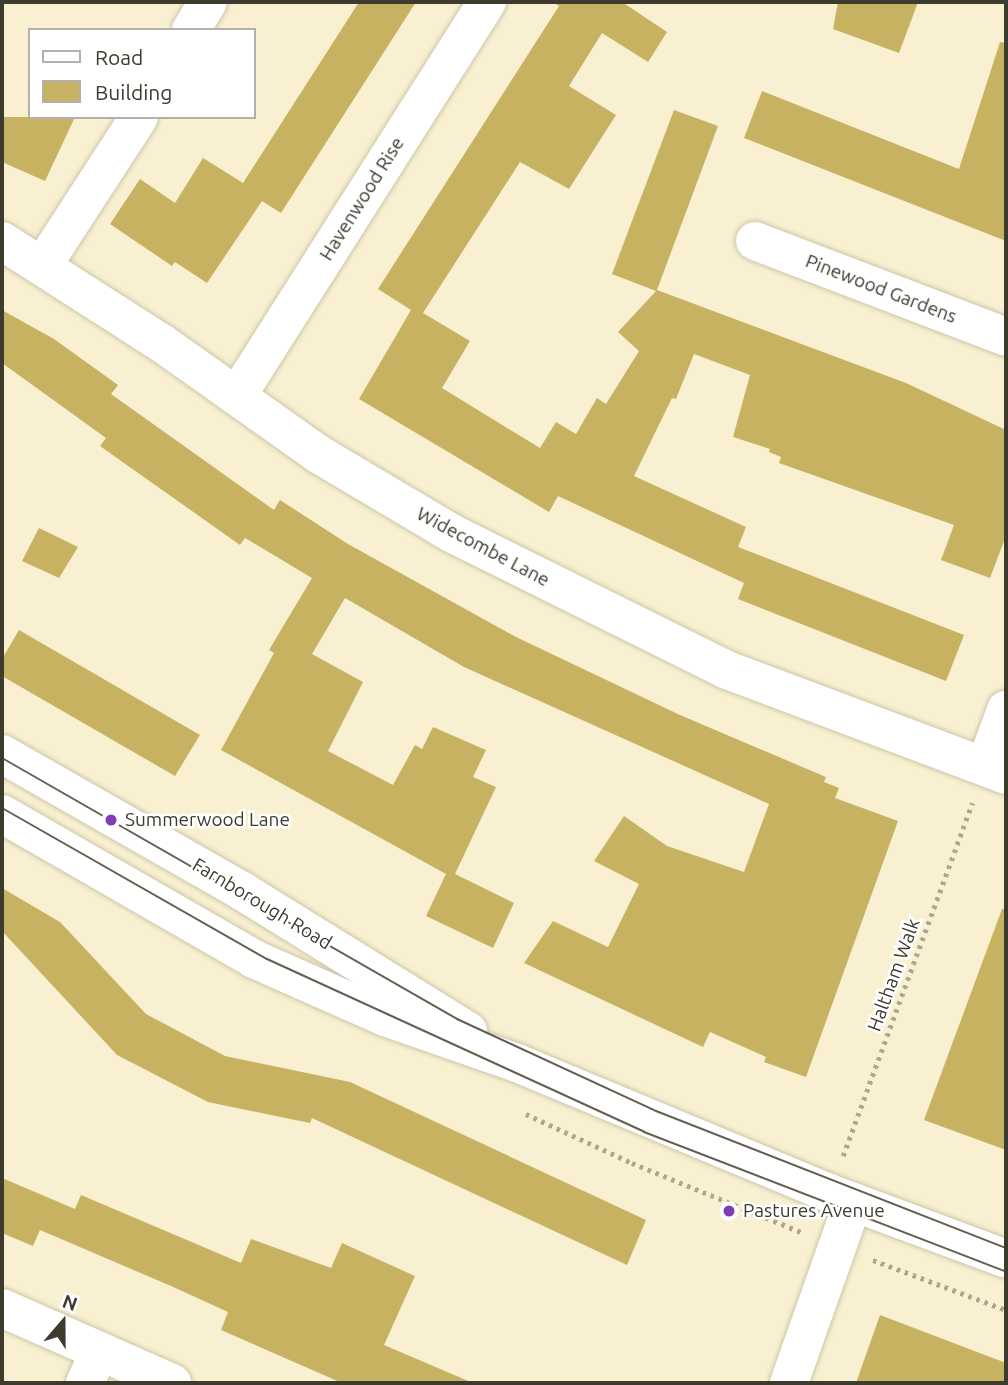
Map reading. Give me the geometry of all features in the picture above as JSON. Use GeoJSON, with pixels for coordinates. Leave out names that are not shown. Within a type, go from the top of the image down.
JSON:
{"type":"FeatureCollection","features":[{"type":"Feature","properties":{"kind":"street"},"geometry":{"type":"LineString","coordinates":[[192,28],[208,2]]}},
{"type":"Feature","properties":{"kind":"street","name":"Havenwood Rise"},"geometry":{"type":"LineString","coordinates":[[237,396],[487,2]]}},
{"type":"Feature","properties":{"kind":"street"},"geometry":{"type":"LineString","coordinates":[[43,265],[138,119]]}},
{"type":"Feature","properties":{"kind":"street","name":"Pinewood Gardens"},"geometry":{"type":"LineString","coordinates":[[755,240],[1006,337]]}},
{"type":"Feature","properties":{"kind":"street","name":"Widecombe Lane"},"geometry":{"type":"LineString","coordinates":[[2,241],[43,265],[320,455],[453,534],[727,670],[996,771]]}},
{"type":"Feature","properties":{"kind":"street"},"geometry":{"type":"LineString","coordinates":[[996,771],[1006,710]]}},
{"type":"Feature","properties":{"kind":"street","name":"Farnborough Road"},"geometry":{"type":"LineString","coordinates":[[2,754],[396,983],[517,1063]]}},
{"type":"Feature","properties":{"kind":"street","name":"Farnborough Road"},"geometry":{"type":"LineString","coordinates":[[2,814],[254,959],[385,1017],[517,1063],[841,1197],[1006,1259]]}},
{"type":"Feature","properties":{"kind":"street"},"geometry":{"type":"LineString","coordinates":[[789,1383],[841,1197]]}},
{"type":"Feature","properties":{"kind":"street"},"geometry":{"type":"LineString","coordinates":[[2,1308],[93,1367],[172,1383]]}},
{"type":"Feature","properties":{"kind":"path","name":"Haltham Walk"},"geometry":{"type":"LineString","coordinates":[[841,1197],[996,771]]}},
{"type":"Feature","properties":{"kind":"path"},"geometry":{"type":"LineString","coordinates":[[521,1112],[632,1163],[812,1237]]}},
{"type":"Feature","properties":{"kind":"path"},"geometry":{"type":"LineString","coordinates":[[870,1259],[1006,1310]]}},
{"type":"Feature","properties":{"kind":"building"},"geometry":{"type":"Polygon","coordinates":[[[359,2],[416,2],[281,213],[262,201],[207,283],[175,262],[172,266],[110,224],[140,179],[175,203],[203,158],[243,183],[359,2]]]}},
{"type":"Feature","properties":{"kind":"building"},"geometry":{"type":"Polygon","coordinates":[[[553,2],[622,2],[667,32],[648,62],[602,33],[569,86],[616,115],[569,189],[520,162],[423,313],[470,341],[442,388],[540,448],[556,422],[576,434],[597,398],[606,404],[639,351],[618,332],[656,291],[612,274],[674,110],[718,126],[657,290],[906,383],[1006,430],[1006,536],[990,578],[941,560],[954,525],[779,463],[781,457],[769,452],[770,449],[733,437],[750,375],[694,354],[676,399],[672,398],[634,476],[746,527],[738,547],[964,635],[946,681],[738,599],[744,583],[558,496],[549,512],[359,399],[411,310],[378,289],[559,6],[553,2]]]}},
{"type":"Feature","properties":{"kind":"building"},"geometry":{"type":"Polygon","coordinates":[[[838,2],[918,2],[899,53],[833,29],[838,2]]]}},
{"type":"Feature","properties":{"kind":"building"},"geometry":{"type":"Polygon","coordinates":[[[1000,42],[1006,43],[1006,241],[744,138],[762,91],[959,169],[1000,42]]]}},
{"type":"Feature","properties":{"kind":"building"},"geometry":{"type":"Polygon","coordinates":[[[2,117],[74,119],[45,181],[2,162],[2,117]]]}},
{"type":"Feature","properties":{"kind":"building"},"geometry":{"type":"Polygon","coordinates":[[[2,310],[54,339],[118,385],[111,394],[274,510],[280,500],[348,544],[516,637],[680,715],[826,777],[824,782],[839,788],[835,798],[898,821],[806,1077],[764,1062],[766,1057],[710,1032],[703,1047],[524,963],[553,921],[608,947],[639,884],[594,861],[624,816],[667,846],[744,872],[769,804],[464,667],[345,598],[312,654],[363,682],[328,751],[393,785],[415,745],[422,749],[433,727],[486,750],[473,777],[496,787],[455,874],[514,903],[493,948],[426,916],[446,874],[221,750],[274,653],[269,650],[312,578],[245,538],[240,545],[100,446],[106,438],[2,363],[2,310]]]}},
{"type":"Feature","properties":{"kind":"building"},"geometry":{"type":"Polygon","coordinates":[[[39,528],[78,547],[59,578],[22,561],[39,528]]]}},
{"type":"Feature","properties":{"kind":"building"},"geometry":{"type":"Polygon","coordinates":[[[19,630],[200,735],[175,776],[2,676],[2,659],[19,630]]]}},
{"type":"Feature","properties":{"kind":"building"},"geometry":{"type":"Polygon","coordinates":[[[2,888],[60,922],[146,1014],[225,1056],[350,1082],[646,1220],[627,1265],[312,1118],[310,1123],[208,1102],[117,1055],[2,931],[2,888]]]}},
{"type":"Feature","properties":{"kind":"building"},"geometry":{"type":"Polygon","coordinates":[[[1002,909],[1006,909],[1006,1150],[924,1120],[1002,909]]]}},
{"type":"Feature","properties":{"kind":"building"},"geometry":{"type":"Polygon","coordinates":[[[2,1178],[75,1209],[81,1195],[241,1263],[251,1239],[331,1268],[342,1243],[415,1276],[384,1345],[473,1383],[342,1383],[221,1330],[228,1312],[171,1286],[40,1230],[33,1246],[2,1233],[2,1178]]]}},
{"type":"Feature","properties":{"kind":"building"},"geometry":{"type":"Polygon","coordinates":[[[880,1315],[1006,1363],[1006,1383],[856,1383],[880,1315]]]}},
{"type":"Feature","properties":{"kind":"tram line"},"geometry":{"type":"LineString","coordinates":[[2,758],[457,1019],[656,1111],[1006,1248]]}},
{"type":"Feature","properties":{"kind":"tram line"},"geometry":{"type":"LineString","coordinates":[[2,808],[267,959],[644,1132],[1006,1272]]}},
{"type":"Feature","properties":{"kind":"place","name":"Summerwood Lane"},"geometry":{"type":"Point","coordinates":[111,820]}},
{"type":"Feature","properties":{"kind":"place","name":"Pastures Avenue"},"geometry":{"type":"Point","coordinates":[729,1211]}}]}
